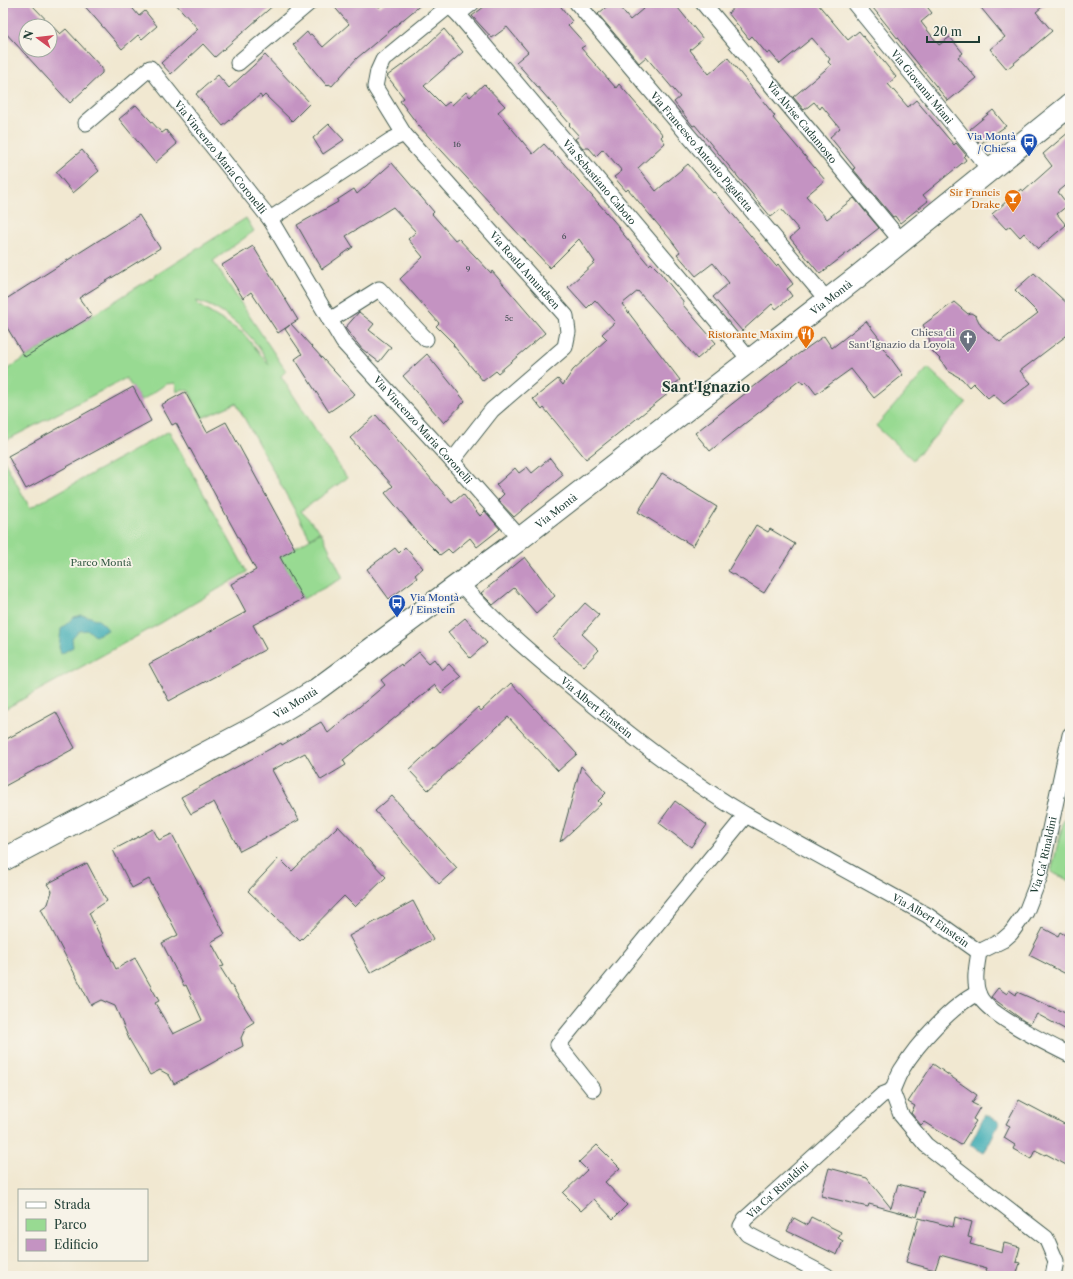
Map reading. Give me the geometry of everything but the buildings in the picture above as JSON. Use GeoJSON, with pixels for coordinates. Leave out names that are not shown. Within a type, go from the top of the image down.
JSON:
{"type":"FeatureCollection","features":[{"type":"Feature","properties":{"kind":"main road","name":"Via Montà"},"geometry":{"type":"LineString","coordinates":[[3,860],[257,726],[316,690],[520,538],[749,359],[902,242],[1069,108]]}},
{"type":"Feature","properties":{"kind":"street"},"geometry":{"type":"LineString","coordinates":[[238,63],[309,3]]}},
{"type":"Feature","properties":{"kind":"street"},"geometry":{"type":"LineString","coordinates":[[451,8],[472,3]]}},
{"type":"Feature","properties":{"kind":"street","name":"Via Francesco Antonio Pigafetta"},"geometry":{"type":"LineString","coordinates":[[577,3],[827,300]]}},
{"type":"Feature","properties":{"kind":"street","name":"Via Alvise Cadamosto"},"geometry":{"type":"LineString","coordinates":[[703,3],[902,242]]}},
{"type":"Feature","properties":{"kind":"street","name":"Via Giovanni Miani"},"geometry":{"type":"LineString","coordinates":[[854,3],[990,170]]}},
{"type":"Feature","properties":{"kind":"street","name":"Via Roald Amundsen"},"geometry":{"type":"LineString","coordinates":[[451,8],[383,60],[378,71],[374,87],[404,134],[566,316],[568,332],[565,347],[492,410],[452,461]]}},
{"type":"Feature","properties":{"kind":"street","name":"Via Sebastiano Caboto"},"geometry":{"type":"LineString","coordinates":[[451,8],[749,359]]}},
{"type":"Feature","properties":{"kind":"street","name":"Via Vincenzo Maria Coronelli"},"geometry":{"type":"LineString","coordinates":[[86,123],[150,68],[270,219],[343,342],[520,538]]}},
{"type":"Feature","properties":{"kind":"street"},"geometry":{"type":"LineString","coordinates":[[270,219],[391,140],[404,134]]}},
{"type":"Feature","properties":{"kind":"street"},"geometry":{"type":"LineString","coordinates":[[330,320],[379,289],[426,339]]}},
{"type":"Feature","properties":{"kind":"street","name":"Via Albert Einstein"},"geometry":{"type":"LineString","coordinates":[[460,583],[474,599],[529,652],[605,715],[661,758],[719,799],[746,815],[927,915],[978,952],[976,978],[978,993]]}},
{"type":"Feature","properties":{"kind":"street","name":"Via Ca' Rinaldini"},"geometry":{"type":"LineString","coordinates":[[978,952],[1003,940],[1011,933],[1026,912],[1040,876],[1070,735]]}},
{"type":"Feature","properties":{"kind":"street"},"geometry":{"type":"LineString","coordinates":[[593,1089],[558,1045],[746,815]]}},
{"type":"Feature","properties":{"kind":"street"},"geometry":{"type":"LineString","coordinates":[[1053,1276],[1056,1262],[1046,1238],[926,1145],[901,1115],[892,1091],[902,1069],[923,1040],[962,1002],[978,993],[981,1000],[1027,1032],[1070,1055]]}},
{"type":"Feature","properties":{"kind":"street","name":"Via Ca' Rinaldini"},"geometry":{"type":"LineString","coordinates":[[827,1276],[746,1234],[741,1226],[745,1219],[882,1095],[892,1091]]}},
{"type":"Feature","properties":{"kind":"green space"},"geometry":{"type":"Polygon","coordinates":[[[246,218],[254,231],[213,261],[286,371],[281,376],[347,478],[301,511],[320,531],[310,538],[236,403],[202,418],[189,391],[182,389],[177,392],[175,383],[166,384],[141,401],[126,378],[3,442],[3,372],[246,218]],[[195,301],[201,307],[243,333],[269,365],[264,355],[248,334],[228,317],[206,304],[195,301]]]}},
{"type":"Feature","properties":{"kind":"green space"},"geometry":{"type":"Polygon","coordinates":[[[928,368],[966,403],[913,460],[876,426],[928,368]]]}},
{"type":"Feature","properties":{"kind":"green space","name":"Parco Montà"},"geometry":{"type":"Polygon","coordinates":[[[169,431],[247,572],[161,623],[3,710],[3,459],[30,508],[169,431]]]}},
{"type":"Feature","properties":{"kind":"green space"},"geometry":{"type":"Polygon","coordinates":[[[321,532],[343,578],[303,599],[280,557],[321,532]]]}},
{"type":"Feature","properties":{"kind":"green space"},"geometry":{"type":"Polygon","coordinates":[[[1064,819],[1070,821],[1070,881],[1051,872],[1064,819]]]}},
{"type":"Feature","properties":{"kind":"water"},"geometry":{"type":"Polygon","coordinates":[[[81,615],[96,619],[103,623],[108,630],[95,636],[88,630],[79,631],[72,639],[73,647],[61,654],[59,647],[61,629],[74,617],[81,615]]]}},
{"type":"Feature","properties":{"kind":"water"},"geometry":{"type":"Polygon","coordinates":[[[985,1114],[1000,1122],[984,1153],[970,1145],[985,1114]]]}},
{"type":"Feature","properties":{"kind":"place","name":"Via Montà / Chiesa"},"geometry":{"type":"Point","coordinates":[1029,157]}},
{"type":"Feature","properties":{"kind":"place","name":"Sir Francis Drake"},"geometry":{"type":"Point","coordinates":[1013,213]}},
{"type":"Feature","properties":{"kind":"place","name":"Ristorante Maxim"},"geometry":{"type":"Point","coordinates":[806,349]}},
{"type":"Feature","properties":{"kind":"place","name":"Chiesa di Sant'Ignazio da Loyola"},"geometry":{"type":"Point","coordinates":[968,353]}},
{"type":"Feature","properties":{"kind":"place","name":"Via Montà / Einstein"},"geometry":{"type":"Point","coordinates":[397,618]}},
{"type":"Feature","properties":{"kind":"district","name":"Sant'Ignazio"},"geometry":{"type":"Point","coordinates":[706,387]}}]}
